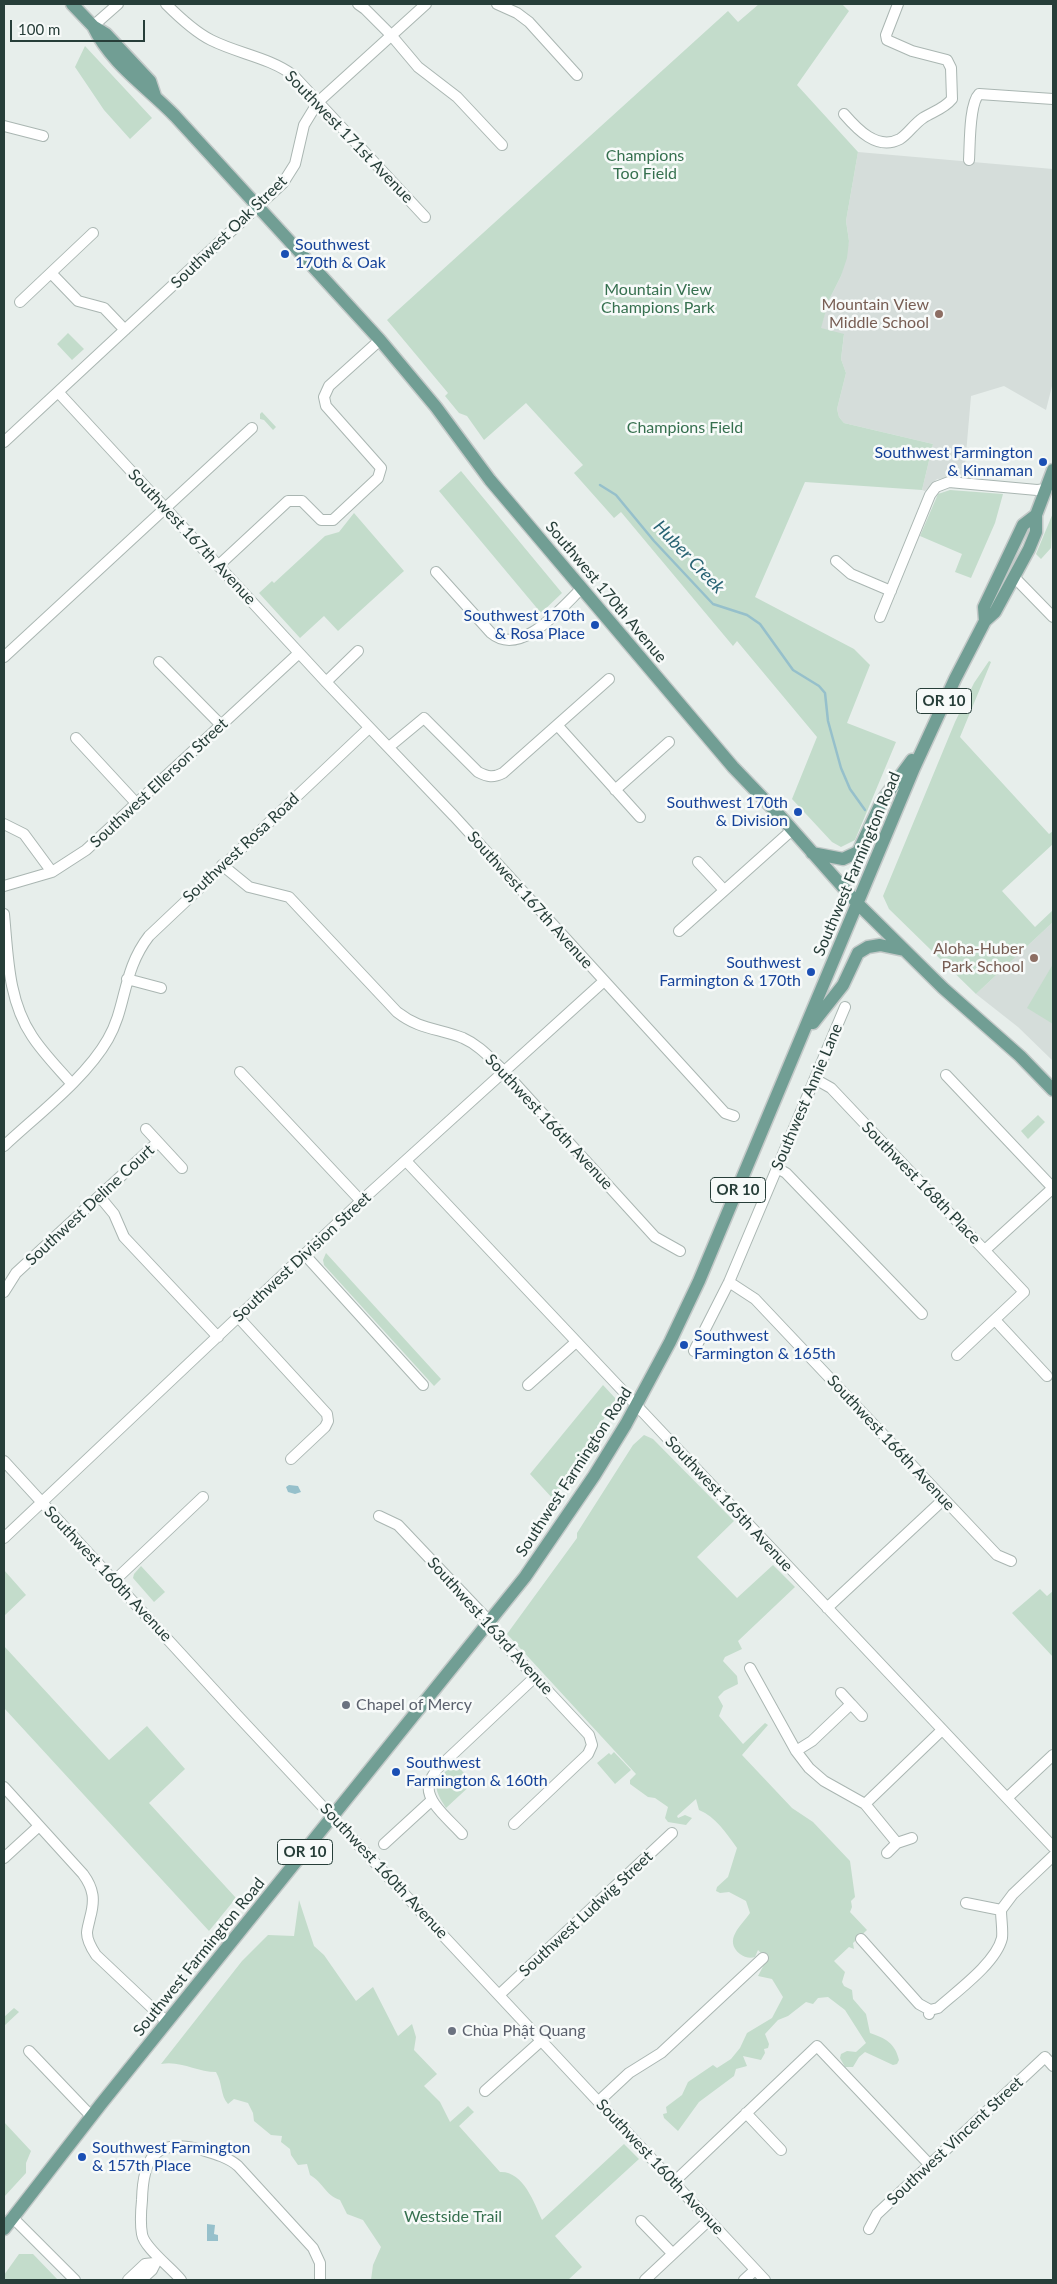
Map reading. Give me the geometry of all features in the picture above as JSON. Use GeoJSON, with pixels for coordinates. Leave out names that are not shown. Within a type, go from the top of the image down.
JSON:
{"type":"FeatureCollection","features":[{"type":"Feature","properties":{"kind":"main road","name":"Southwest 170th Avenue"},"geometry":{"type":"LineString","coordinates":[[72,4],[93,26],[106,34],[150,81],[155,96],[380,340],[436,407],[490,480],[729,762],[856,903],[942,988],[1020,1056],[1053,1090]]}},
{"type":"Feature","properties":{"kind":"main road","name":"Southwest Farmington Road"},"geometry":{"type":"LineString","coordinates":[[985,621],[984,606],[1023,525],[1036,515],[1050,487],[1053,470]]}},
{"type":"Feature","properties":{"kind":"main road","name":"Southwest Farmington Road"},"geometry":{"type":"LineString","coordinates":[[4,2229],[12,2216],[91,2116],[490,1622],[560,1528],[637,1406],[699,1281],[841,946],[856,903],[926,741],[954,679],[985,621],[995,612],[1036,532],[1036,515]]}},
{"type":"Feature","properties":{"kind":"main road"},"geometry":{"type":"LineString","coordinates":[[812,853],[843,859],[858,852],[882,802],[926,741]]}},
{"type":"Feature","properties":{"kind":"main road"},"geometry":{"type":"LineString","coordinates":[[802,1037],[843,985],[858,953],[868,947],[880,945],[904,950]]}},
{"type":"Feature","properties":{"kind":"street"},"geometry":{"type":"LineString","coordinates":[[93,26],[118,4]]}},
{"type":"Feature","properties":{"kind":"street","name":"Southwest 171st Avenue"},"geometry":{"type":"LineString","coordinates":[[166,4],[193,28],[211,40],[280,65],[293,75],[425,217]]}},
{"type":"Feature","properties":{"kind":"street"},"geometry":{"type":"LineString","coordinates":[[358,4],[391,35],[418,67],[448,88],[502,145]]}},
{"type":"Feature","properties":{"kind":"street","name":"Southwest Oak Street"},"geometry":{"type":"LineString","coordinates":[[4,442],[290,174],[295,164],[304,125],[318,102],[426,4]]}},
{"type":"Feature","properties":{"kind":"street"},"geometry":{"type":"LineString","coordinates":[[497,4],[517,13],[529,22],[577,75]]}},
{"type":"Feature","properties":{"kind":"street"},"geometry":{"type":"LineString","coordinates":[[844,114],[858,131],[868,138],[893,141],[901,138],[921,119],[939,110],[952,99],[951,68],[946,60],[912,51],[888,40],[886,35],[898,4]]}},
{"type":"Feature","properties":{"kind":"street"},"geometry":{"type":"LineString","coordinates":[[969,160],[973,107],[975,98],[980,94],[1053,99]]}},
{"type":"Feature","properties":{"kind":"street"},"geometry":{"type":"LineString","coordinates":[[4,126],[43,136]]}},
{"type":"Feature","properties":{"kind":"street"},"geometry":{"type":"LineString","coordinates":[[20,302],[93,233]]}},
{"type":"Feature","properties":{"kind":"street"},"geometry":{"type":"LineString","coordinates":[[51,273],[78,301],[104,308],[125,330]]}},
{"type":"Feature","properties":{"kind":"street"},"geometry":{"type":"LineString","coordinates":[[218,566],[283,505],[295,499],[302,501],[321,520],[327,522],[338,516],[382,475],[378,464],[323,402],[325,391],[329,386],[380,340]]}},
{"type":"Feature","properties":{"kind":"street","name":"Southwest 167th Avenue"},"geometry":{"type":"LineString","coordinates":[[58,392],[326,682],[389,747],[725,1112],[734,1116]]}},
{"type":"Feature","properties":{"kind":"street"},"geometry":{"type":"LineString","coordinates":[[4,657],[252,428]]}},
{"type":"Feature","properties":{"kind":"street"},"geometry":{"type":"LineString","coordinates":[[880,618],[930,495],[936,487],[949,482],[1030,490],[1050,487]]}},
{"type":"Feature","properties":{"kind":"street"},"geometry":{"type":"LineString","coordinates":[[836,561],[851,574],[891,591]]}},
{"type":"Feature","properties":{"kind":"street"},"geometry":{"type":"LineString","coordinates":[[436,572],[491,633],[497,638],[511,642],[534,631],[582,588]]}},
{"type":"Feature","properties":{"kind":"street"},"geometry":{"type":"LineString","coordinates":[[1014,576],[1053,617]]}},
{"type":"Feature","properties":{"kind":"street"},"geometry":{"type":"LineString","coordinates":[[326,682],[358,651]]}},
{"type":"Feature","properties":{"kind":"street","name":"Southwest Ellerson Street"},"geometry":{"type":"LineString","coordinates":[[4,886],[52,872],[86,850],[299,653]]}},
{"type":"Feature","properties":{"kind":"street"},"geometry":{"type":"LineString","coordinates":[[159,662],[221,726]]}},
{"type":"Feature","properties":{"kind":"street"},"geometry":{"type":"LineString","coordinates":[[389,747],[424,718],[478,772],[489,777],[495,777],[503,773],[558,726],[609,679]]}},
{"type":"Feature","properties":{"kind":"street"},"geometry":{"type":"LineString","coordinates":[[558,726],[640,818]]}},
{"type":"Feature","properties":{"kind":"street","name":"Southwest Rosa Road"},"geometry":{"type":"LineString","coordinates":[[4,1146],[89,1066],[108,1039],[115,1023],[127,979],[141,946],[149,936],[222,865],[370,728]]}},
{"type":"Feature","properties":{"kind":"street"},"geometry":{"type":"LineString","coordinates":[[76,738],[137,804]]}},
{"type":"Feature","properties":{"kind":"street"},"geometry":{"type":"LineString","coordinates":[[615,790],[669,742]]}},
{"type":"Feature","properties":{"kind":"street"},"geometry":{"type":"LineString","coordinates":[[4,824],[24,834],[52,872]]}},
{"type":"Feature","properties":{"kind":"street"},"geometry":{"type":"LineString","coordinates":[[679,931],[792,830]]}},
{"type":"Feature","properties":{"kind":"street"},"geometry":{"type":"LineString","coordinates":[[698,862],[724,890]]}},
{"type":"Feature","properties":{"kind":"street","name":"Southwest 166th Avenue"},"geometry":{"type":"LineString","coordinates":[[222,865],[248,887],[289,897],[397,1012],[407,1020],[421,1027],[462,1038],[478,1046],[503,1070],[655,1237],[680,1251]]}},
{"type":"Feature","properties":{"kind":"street"},"geometry":{"type":"LineString","coordinates":[[4,914],[11,980],[18,1009],[26,1028],[38,1045],[71,1083]]}},
{"type":"Feature","properties":{"kind":"street"},"geometry":{"type":"LineString","coordinates":[[127,979],[161,988]]}},
{"type":"Feature","properties":{"kind":"street","name":"Southwest Division Street"},"geometry":{"type":"LineString","coordinates":[[4,1538],[361,1201],[503,1070],[604,981]]}},
{"type":"Feature","properties":{"kind":"street","name":"Southwest Annie Lane"},"geometry":{"type":"LineString","coordinates":[[694,1352],[729,1282],[845,1007]]}},
{"type":"Feature","properties":{"kind":"street"},"geometry":{"type":"LineString","coordinates":[[240,1072],[361,1201]]}},
{"type":"Feature","properties":{"kind":"street"},"geometry":{"type":"LineString","coordinates":[[946,1075],[1053,1188],[985,1250]]}},
{"type":"Feature","properties":{"kind":"street","name":"Southwest 168th Place"},"geometry":{"type":"LineString","coordinates":[[815,1079],[831,1088],[1024,1292],[994,1320]]}},
{"type":"Feature","properties":{"kind":"street","name":"Southwest Deline Court"},"geometry":{"type":"LineString","coordinates":[[146,1128],[182,1168]]}},
{"type":"Feature","properties":{"kind":"street","name":"Southwest Deline Court"},"geometry":{"type":"LineString","coordinates":[[4,1292],[16,1273],[158,1142]]}},
{"type":"Feature","properties":{"kind":"street","name":"Southwest 165th Avenue"},"geometry":{"type":"LineString","coordinates":[[406,1161],[1053,1847]]}},
{"type":"Feature","properties":{"kind":"street"},"geometry":{"type":"LineString","coordinates":[[777,1168],[786,1173],[922,1314]]}},
{"type":"Feature","properties":{"kind":"street"},"geometry":{"type":"LineString","coordinates":[[100,1197],[114,1214],[124,1236],[218,1337]]}},
{"type":"Feature","properties":{"kind":"street"},"geometry":{"type":"LineString","coordinates":[[305,1255],[423,1385]]}},
{"type":"Feature","properties":{"kind":"street","name":"Southwest 166th Avenue"},"geometry":{"type":"LineString","coordinates":[[729,1282],[755,1299],[997,1555],[1011,1562]]}},
{"type":"Feature","properties":{"kind":"street"},"geometry":{"type":"LineString","coordinates":[[238,1318],[324,1411],[328,1418],[325,1427],[291,1459]]}},
{"type":"Feature","properties":{"kind":"street"},"geometry":{"type":"LineString","coordinates":[[957,1355],[994,1320],[1047,1376]]}},
{"type":"Feature","properties":{"kind":"street"},"geometry":{"type":"LineString","coordinates":[[528,1385],[576,1342]]}},
{"type":"Feature","properties":{"kind":"street","name":"Southwest 160th Avenue"},"geometry":{"type":"LineString","coordinates":[[4,1461],[765,2280]]}},
{"type":"Feature","properties":{"kind":"street"},"geometry":{"type":"LineString","coordinates":[[114,1581],[203,1497]]}},
{"type":"Feature","properties":{"kind":"street"},"geometry":{"type":"LineString","coordinates":[[827,1608],[944,1499]]}},
{"type":"Feature","properties":{"kind":"street","name":"Southwest 163rd Avenue"},"geometry":{"type":"LineString","coordinates":[[378,1516],[398,1525],[490,1622],[505,1645],[534,1677],[588,1732],[592,1745],[588,1754],[514,1824]]}},
{"type":"Feature","properties":{"kind":"street"},"geometry":{"type":"LineString","coordinates":[[750,1668],[796,1751],[809,1768],[824,1781],[864,1804],[897,1843]]}},
{"type":"Feature","properties":{"kind":"street"},"geometry":{"type":"LineString","coordinates":[[462,1834],[432,1800],[429,1786],[436,1769],[534,1677]]}},
{"type":"Feature","properties":{"kind":"street"},"geometry":{"type":"LineString","coordinates":[[841,1693],[862,1716]]}},
{"type":"Feature","properties":{"kind":"street"},"geometry":{"type":"LineString","coordinates":[[796,1751],[812,1741],[851,1704]]}},
{"type":"Feature","properties":{"kind":"street"},"geometry":{"type":"LineString","coordinates":[[864,1804],[942,1730]]}},
{"type":"Feature","properties":{"kind":"street"},"geometry":{"type":"LineString","coordinates":[[1007,1798],[1053,1754]]}},
{"type":"Feature","properties":{"kind":"street"},"geometry":{"type":"LineString","coordinates":[[4,1787],[90,1884],[94,1894],[87,1933],[90,1945],[96,1955],[167,2022]]}},
{"type":"Feature","properties":{"kind":"street"},"geometry":{"type":"LineString","coordinates":[[384,1844],[432,1800]]}},
{"type":"Feature","properties":{"kind":"street"},"geometry":{"type":"LineString","coordinates":[[4,1858],[39,1826]]}},
{"type":"Feature","properties":{"kind":"street","name":"Southwest Ludwig Street"},"geometry":{"type":"LineString","coordinates":[[500,1995],[672,1834]]}},
{"type":"Feature","properties":{"kind":"street"},"geometry":{"type":"LineString","coordinates":[[887,1853],[897,1843],[912,1838]]}},
{"type":"Feature","properties":{"kind":"street"},"geometry":{"type":"LineString","coordinates":[[861,1939],[919,2004],[930,2012],[938,2008],[990,1960],[998,1949],[1002,1936],[1001,1910],[1013,1894],[1053,1856]]}},
{"type":"Feature","properties":{"kind":"street"},"geometry":{"type":"LineString","coordinates":[[966,1903],[1001,1910]]}},
{"type":"Feature","properties":{"kind":"street"},"geometry":{"type":"LineString","coordinates":[[599,2102],[629,2073],[661,2053],[763,1958]]}},
{"type":"Feature","properties":{"kind":"street"},"geometry":{"type":"LineString","coordinates":[[485,2091],[542,2040]]}},
{"type":"Feature","properties":{"kind":"street"},"geometry":{"type":"LineString","coordinates":[[674,2182],[817,2046],[929,2164]]}},
{"type":"Feature","properties":{"kind":"street"},"geometry":{"type":"LineString","coordinates":[[29,2051],[91,2116]]}},
{"type":"Feature","properties":{"kind":"street","name":"Southwest Vincent Street"},"geometry":{"type":"LineString","coordinates":[[869,2229],[877,2214],[1045,2057],[1053,2066]]}},
{"type":"Feature","properties":{"kind":"street"},"geometry":{"type":"LineString","coordinates":[[746,2113],[781,2150]]}},
{"type":"Feature","properties":{"kind":"street"},"geometry":{"type":"LineString","coordinates":[[181,2280],[157,2260],[142,2235],[142,2178],[145,2167],[156,2154],[166,2148],[178,2146],[202,2150],[234,2163],[313,2248],[320,2263],[320,2280]]}},
{"type":"Feature","properties":{"kind":"street"},"geometry":{"type":"LineString","coordinates":[[12,2216],[75,2280]]}},
{"type":"Feature","properties":{"kind":"street"},"geometry":{"type":"LineString","coordinates":[[644,2280],[709,2220]]}},
{"type":"Feature","properties":{"kind":"street"},"geometry":{"type":"LineString","coordinates":[[642,2221],[673,2254]]}},
{"type":"Feature","properties":{"kind":"street"},"geometry":{"type":"LineString","coordinates":[[128,2280],[145,2264],[157,2260]]}},
{"type":"Feature","properties":{"kind":"street"},"geometry":{"type":"LineString","coordinates":[[141,2280],[152,2270],[157,2260]]}},
{"type":"Feature","properties":{"kind":"street"},"geometry":{"type":"LineString","coordinates":[[744,2280],[755,2270]]}},
{"type":"Feature","properties":{"kind":"shaded area","name":"Mountain View Middle School"},"geometry":{"type":"Polygon","coordinates":[[[858,152],[1053,169],[1053,382],[1046,410],[1004,386],[971,396],[964,477],[937,479],[925,491],[922,490],[933,444],[844,423],[839,417],[837,409],[846,373],[841,359],[844,335],[820,329],[829,300],[841,276],[849,241],[846,221],[858,152]]]}},
{"type":"Feature","properties":{"kind":"shaded area","name":"Aloha-Huber Park School"},"geometry":{"type":"Polygon","coordinates":[[[1053,922],[1053,1061],[1018,1027],[976,994],[1053,922]]]}},
{"type":"Feature","properties":{"kind":"green space","name":"Mountain View Champions Park"},"geometry":{"type":"Polygon","coordinates":[[[759,4],[842,4],[849,11],[797,85],[858,152],[846,221],[849,241],[847,258],[841,276],[829,300],[821,328],[844,334],[841,359],[846,373],[837,409],[839,417],[844,423],[933,444],[922,490],[805,482],[755,597],[854,649],[870,665],[847,723],[896,742],[855,840],[841,847],[832,842],[792,799],[817,737],[737,641],[733,646],[621,512],[614,518],[574,473],[583,465],[526,403],[484,440],[467,416],[459,413],[445,396],[448,393],[387,320],[728,11],[738,22],[759,4]]]}},
{"type":"Feature","properties":{"kind":"green space"},"geometry":{"type":"Polygon","coordinates":[[[85,46],[152,118],[130,139],[104,110],[75,67],[85,46]]]}},
{"type":"Feature","properties":{"kind":"green space"},"geometry":{"type":"Polygon","coordinates":[[[68,333],[84,349],[72,360],[57,344],[68,333]]]}},
{"type":"Feature","properties":{"kind":"green space"},"geometry":{"type":"Polygon","coordinates":[[[262,412],[276,427],[273,430],[264,420],[260,419],[262,412]]]}},
{"type":"Feature","properties":{"kind":"green space"},"geometry":{"type":"Polygon","coordinates":[[[461,471],[562,593],[541,613],[439,491],[461,471]]]}},
{"type":"Feature","properties":{"kind":"green space"},"geometry":{"type":"Polygon","coordinates":[[[950,490],[1003,494],[995,523],[971,578],[955,572],[962,554],[920,536],[938,494],[950,490]]]}},
{"type":"Feature","properties":{"kind":"green space"},"geometry":{"type":"Polygon","coordinates":[[[354,513],[404,571],[338,631],[324,616],[300,638],[259,593],[272,581],[274,583],[325,536],[339,532],[354,513]]]}},
{"type":"Feature","properties":{"kind":"green space"},"geometry":{"type":"Polygon","coordinates":[[[1053,513],[1051,548],[1041,559],[1036,554],[1053,513]]]}},
{"type":"Feature","properties":{"kind":"green space"},"geometry":{"type":"Polygon","coordinates":[[[989,661],[991,662],[960,737],[1049,834],[1053,831],[1053,844],[1002,891],[1035,927],[1053,910],[1053,922],[976,994],[889,909],[883,896],[955,722],[974,683],[989,661]]]}},
{"type":"Feature","properties":{"kind":"green space"},"geometry":{"type":"Polygon","coordinates":[[[1053,964],[1053,1024],[1027,1008],[1053,964]]]}},
{"type":"Feature","properties":{"kind":"green space"},"geometry":{"type":"Polygon","coordinates":[[[1038,1115],[1045,1122],[1028,1139],[1021,1131],[1038,1115]]]}},
{"type":"Feature","properties":{"kind":"green space"},"geometry":{"type":"Polygon","coordinates":[[[326,1253],[441,1379],[434,1386],[324,1265],[323,1260],[326,1253]]]}},
{"type":"Feature","properties":{"kind":"green space"},"geometry":{"type":"Polygon","coordinates":[[[603,1385],[616,1399],[554,1500],[530,1474],[603,1385]]]}},
{"type":"Feature","properties":{"kind":"green space"},"geometry":{"type":"Polygon","coordinates":[[[644,1435],[653,1439],[734,1521],[697,1557],[737,1598],[773,1565],[795,1587],[738,1641],[742,1649],[725,1657],[723,1661],[737,1676],[738,1684],[724,1691],[718,1697],[723,1706],[719,1716],[743,1744],[765,1723],[768,1725],[742,1755],[792,1808],[813,1822],[850,1861],[855,1897],[851,1901],[852,1907],[850,1912],[867,1930],[853,1943],[854,1949],[849,1947],[834,1961],[845,1972],[842,1982],[844,1986],[852,1990],[853,1999],[866,2014],[870,2033],[889,2042],[895,2049],[899,2060],[897,2064],[893,2065],[865,2052],[859,2057],[853,2067],[845,2067],[840,2058],[841,2054],[847,2051],[856,2052],[866,2043],[845,2010],[828,1997],[818,1998],[813,2004],[806,2002],[788,2016],[778,2020],[765,2034],[769,2044],[768,2048],[764,2049],[765,2053],[761,2060],[743,2056],[747,2066],[736,2069],[734,2076],[699,2102],[678,2131],[664,2118],[663,2114],[667,2113],[666,2107],[682,2095],[688,2082],[713,2065],[717,2068],[731,2059],[740,2048],[747,2033],[772,2018],[783,1997],[772,1979],[758,1976],[767,1959],[758,1950],[755,1957],[743,1956],[735,1949],[733,1944],[735,1933],[750,1913],[746,1901],[729,1892],[720,1893],[716,1891],[717,1887],[728,1877],[737,1848],[716,1821],[699,1810],[696,1799],[677,1816],[678,1818],[685,1815],[692,1818],[686,1825],[668,1822],[665,1818],[668,1807],[655,1798],[648,1797],[630,1784],[630,1780],[636,1774],[507,1634],[577,1538],[577,1533],[633,1445],[644,1435]]]}},
{"type":"Feature","properties":{"kind":"green space"},"geometry":{"type":"Polygon","coordinates":[[[141,1566],[165,1592],[154,1602],[133,1578],[141,1566]]]}},
{"type":"Feature","properties":{"kind":"green space"},"geometry":{"type":"Polygon","coordinates":[[[4,1570],[26,1595],[4,1616],[4,1570]]]}},
{"type":"Feature","properties":{"kind":"green space"},"geometry":{"type":"Polygon","coordinates":[[[1040,1589],[1047,1596],[1053,1591],[1053,1657],[1012,1613],[1040,1589]]]}},
{"type":"Feature","properties":{"kind":"green space"},"geometry":{"type":"Polygon","coordinates":[[[4,1646],[109,1760],[147,1726],[185,1769],[149,1803],[236,1898],[209,1931],[4,1708],[4,1646]]]}},
{"type":"Feature","properties":{"kind":"green space"},"geometry":{"type":"Polygon","coordinates":[[[614,1752],[631,1770],[615,1784],[597,1763],[609,1753],[611,1755],[614,1752]]]}},
{"type":"Feature","properties":{"kind":"green space"},"geometry":{"type":"Polygon","coordinates":[[[453,1761],[473,1783],[446,1808],[438,1792],[437,1783],[453,1761]]]}},
{"type":"Feature","properties":{"kind":"green space","name":"Westside Trail"},"geometry":{"type":"Polygon","coordinates":[[[299,1900],[314,1946],[324,1955],[356,2001],[373,1987],[398,2036],[412,2024],[416,2037],[414,2050],[437,2074],[424,2086],[440,2102],[450,2122],[468,2106],[474,2112],[459,2126],[500,2172],[508,2173],[521,2182],[527,2189],[542,2220],[624,2144],[639,2159],[555,2236],[582,2267],[568,2280],[371,2280],[373,2265],[381,2247],[363,2220],[347,2214],[340,2200],[331,2195],[310,2175],[307,2164],[298,2165],[291,2155],[290,2149],[281,2142],[282,2136],[271,2135],[254,2121],[253,2113],[248,2103],[234,2099],[228,2104],[225,2101],[216,2072],[182,2065],[161,2064],[242,1961],[268,1935],[294,1936],[299,1900]]]}},
{"type":"Feature","properties":{"kind":"green space"},"geometry":{"type":"Polygon","coordinates":[[[14,2008],[19,2012],[4,2026],[4,2017],[14,2008]]]}},
{"type":"Feature","properties":{"kind":"green space"},"geometry":{"type":"Polygon","coordinates":[[[4,2122],[31,2151],[26,2163],[26,2173],[4,2197],[4,2122]]]}},
{"type":"Feature","properties":{"kind":"green space"},"geometry":{"type":"Polygon","coordinates":[[[19,2254],[33,2254],[58,2280],[4,2280],[4,2275],[19,2254]]]}},
{"type":"Feature","properties":{"kind":"water"},"geometry":{"type":"Polygon","coordinates":[[[289,1485],[298,1486],[301,1492],[295,1494],[288,1492],[286,1487],[289,1485]]]}},
{"type":"Feature","properties":{"kind":"water"},"geometry":{"type":"Polygon","coordinates":[[[207,2224],[215,2225],[214,2234],[218,2235],[218,2241],[207,2241],[207,2224]]]}},
{"type":"Feature","properties":{"kind":"waterway","name":"Huber Creek"},"geometry":{"type":"LineString","coordinates":[[600,485],[616,495],[654,541],[713,604],[747,615],[760,624],[793,670],[819,686],[825,693],[828,721],[841,768],[850,789],[865,810]]}},
{"type":"Feature","properties":{"kind":"place","name":"Southwest 170th & Oak"},"geometry":{"type":"Point","coordinates":[285,254]}},
{"type":"Feature","properties":{"kind":"place","name":"Mountain View Middle School"},"geometry":{"type":"Point","coordinates":[939,314]}},
{"type":"Feature","properties":{"kind":"place","name":"Southwest Farmington & Kinnaman"},"geometry":{"type":"Point","coordinates":[1043,462]}},
{"type":"Feature","properties":{"kind":"place","name":"Southwest 170th & Rosa Place"},"geometry":{"type":"Point","coordinates":[595,625]}},
{"type":"Feature","properties":{"kind":"place","name":"Southwest 170th & Division"},"geometry":{"type":"Point","coordinates":[798,812]}},
{"type":"Feature","properties":{"kind":"place","name":"Aloha-Huber Park School"},"geometry":{"type":"Point","coordinates":[1034,958]}},
{"type":"Feature","properties":{"kind":"place","name":"Southwest Farmington & 170th"},"geometry":{"type":"Point","coordinates":[811,972]}},
{"type":"Feature","properties":{"kind":"place","name":"Southwest Farmington & 165th"},"geometry":{"type":"Point","coordinates":[684,1345]}},
{"type":"Feature","properties":{"kind":"place","name":"Chapel of Mercy"},"geometry":{"type":"Point","coordinates":[346,1705]}},
{"type":"Feature","properties":{"kind":"place","name":"Southwest Farmington & 160th"},"geometry":{"type":"Point","coordinates":[396,1772]}},
{"type":"Feature","properties":{"kind":"place","name":"Chùa Phật Quang"},"geometry":{"type":"Point","coordinates":[452,2031]}},
{"type":"Feature","properties":{"kind":"place","name":"Southwest Farmington & 157th Place"},"geometry":{"type":"Point","coordinates":[82,2157]}},
{"type":"Feature","properties":{"kind":"park label","name":"Champions Too Field"},"geometry":{"type":"Point","coordinates":[645,165]}},
{"type":"Feature","properties":{"kind":"park label","name":"Champions Field"},"geometry":{"type":"Point","coordinates":[685,428]}}]}
